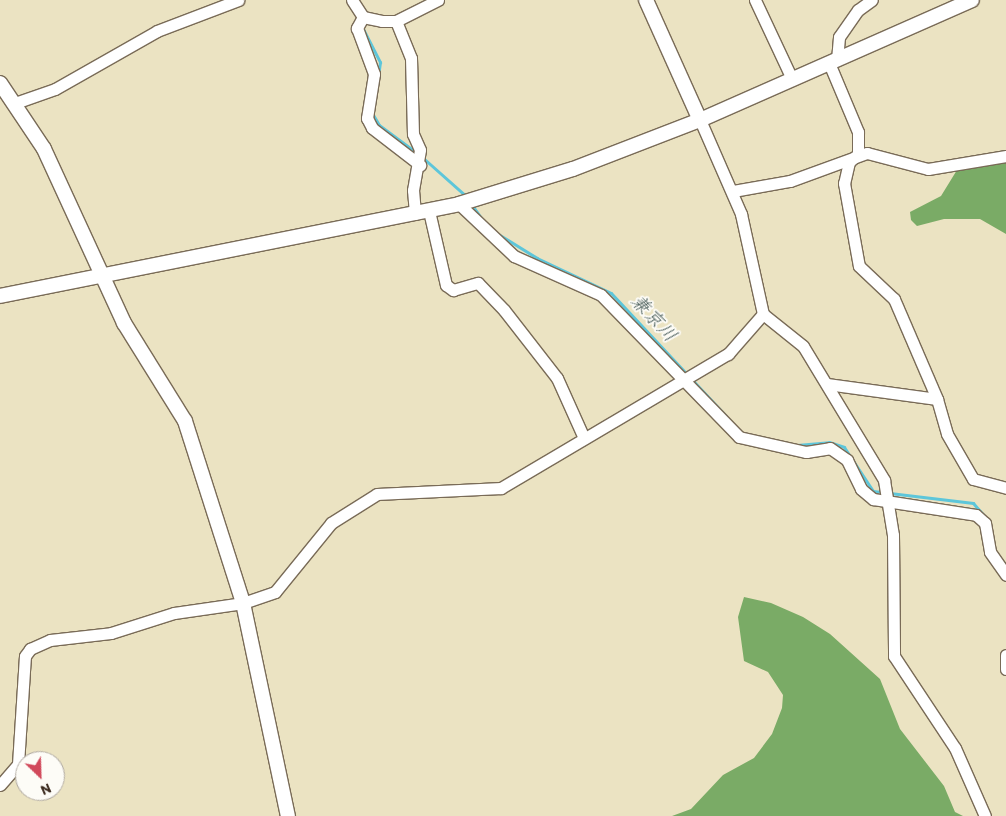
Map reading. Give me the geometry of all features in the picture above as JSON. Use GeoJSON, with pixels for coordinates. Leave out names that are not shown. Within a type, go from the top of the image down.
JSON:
{"type":"FeatureCollection","features":[{"type":"Feature","properties":{"kind":"street"},"geometry":{"type":"LineString","coordinates":[[15,103],[55,89],[157,31],[238,0]]}},
{"type":"Feature","properties":{"kind":"street"},"geometry":{"type":"LineString","coordinates":[[352,0],[361,21],[374,67],[367,118],[372,128],[420,158]]}},
{"type":"Feature","properties":{"kind":"street"},"geometry":{"type":"LineString","coordinates":[[361,21],[396,21],[438,0]]}},
{"type":"Feature","properties":{"kind":"street"},"geometry":{"type":"LineString","coordinates":[[646,0],[733,191],[763,314],[803,346],[827,384],[886,495],[893,535],[894,656],[955,748],[985,816]]}},
{"type":"Feature","properties":{"kind":"street"},"geometry":{"type":"LineString","coordinates":[[755,0],[792,79]]}},
{"type":"Feature","properties":{"kind":"street"},"geometry":{"type":"LineString","coordinates":[[872,0],[858,10],[839,37],[833,61],[858,132],[858,154],[849,162],[844,183],[859,266],[894,298],[937,399],[947,434],[973,479],[1006,488]]}},
{"type":"Feature","properties":{"kind":"street"},"geometry":{"type":"LineString","coordinates":[[0,296],[429,211],[573,169],[700,120],[972,0]]}},
{"type":"Feature","properties":{"kind":"street"},"geometry":{"type":"LineString","coordinates":[[396,21],[411,58],[413,134],[420,158],[413,190],[415,214]]}},
{"type":"Feature","properties":{"kind":"street"},"geometry":{"type":"LineString","coordinates":[[0,83],[44,149],[105,275],[124,323],[185,421],[243,603],[288,816]]}},
{"type":"Feature","properties":{"kind":"street"},"geometry":{"type":"LineString","coordinates":[[733,191],[790,181],[858,154],[881,154],[928,169],[1006,156]]}},
{"type":"Feature","properties":{"kind":"street"},"geometry":{"type":"LineString","coordinates":[[464,202],[514,256],[601,295],[683,379],[696,388],[739,437],[806,452],[830,448],[847,460],[866,495],[886,495],[976,515],[984,523],[990,552],[1006,575]]}},
{"type":"Feature","properties":{"kind":"street"},"geometry":{"type":"LineString","coordinates":[[429,211],[446,285],[454,290],[478,283],[504,310],[557,378],[584,438]]}},
{"type":"Feature","properties":{"kind":"street"},"geometry":{"type":"LineString","coordinates":[[0,785],[18,764],[25,656],[30,649],[50,640],[111,633],[174,613],[243,603],[276,592],[331,522],[377,494],[501,488],[584,438],[675,389],[683,379],[728,354],[763,314]]}},
{"type":"Feature","properties":{"kind":"street"},"geometry":{"type":"LineString","coordinates":[[827,384],[937,399]]}},
{"type":"Feature","properties":{"kind":"street"},"geometry":{"type":"LineString","coordinates":[[1006,655],[1006,669]]}},
{"type":"Feature","properties":{"kind":"green space"},"geometry":{"type":"Polygon","coordinates":[[[1006,160],[1006,234],[980,219],[944,219],[917,226],[911,220],[910,212],[941,196],[957,170],[1006,160]]]}},
{"type":"Feature","properties":{"kind":"green space"},"geometry":{"type":"Polygon","coordinates":[[[744,597],[771,603],[803,617],[830,634],[880,679],[900,729],[944,786],[955,812],[963,816],[672,816],[691,809],[723,775],[754,758],[772,734],[782,708],[783,695],[768,672],[744,661],[738,617],[744,597]]]}},
{"type":"Feature","properties":{"kind":"waterway","name":"兼京川"},"geometry":{"type":"LineString","coordinates":[[361,25],[380,62],[376,90]]}},
{"type":"Feature","properties":{"kind":"waterway","name":"兼京川"},"geometry":{"type":"LineString","coordinates":[[372,113],[379,125],[417,153]]}},
{"type":"Feature","properties":{"kind":"waterway","name":"兼京川"},"geometry":{"type":"LineString","coordinates":[[422,157],[467,197]]}},
{"type":"Feature","properties":{"kind":"waterway","name":"兼京川"},"geometry":{"type":"LineString","coordinates":[[472,205],[481,218]]}},
{"type":"Feature","properties":{"kind":"waterway","name":"兼京川"},"geometry":{"type":"LineString","coordinates":[[498,234],[537,258],[611,293],[726,416]]}},
{"type":"Feature","properties":{"kind":"waterway","name":"兼京川"},"geometry":{"type":"LineString","coordinates":[[797,445],[829,442],[844,447],[873,491],[973,503],[988,520]]}}]}
